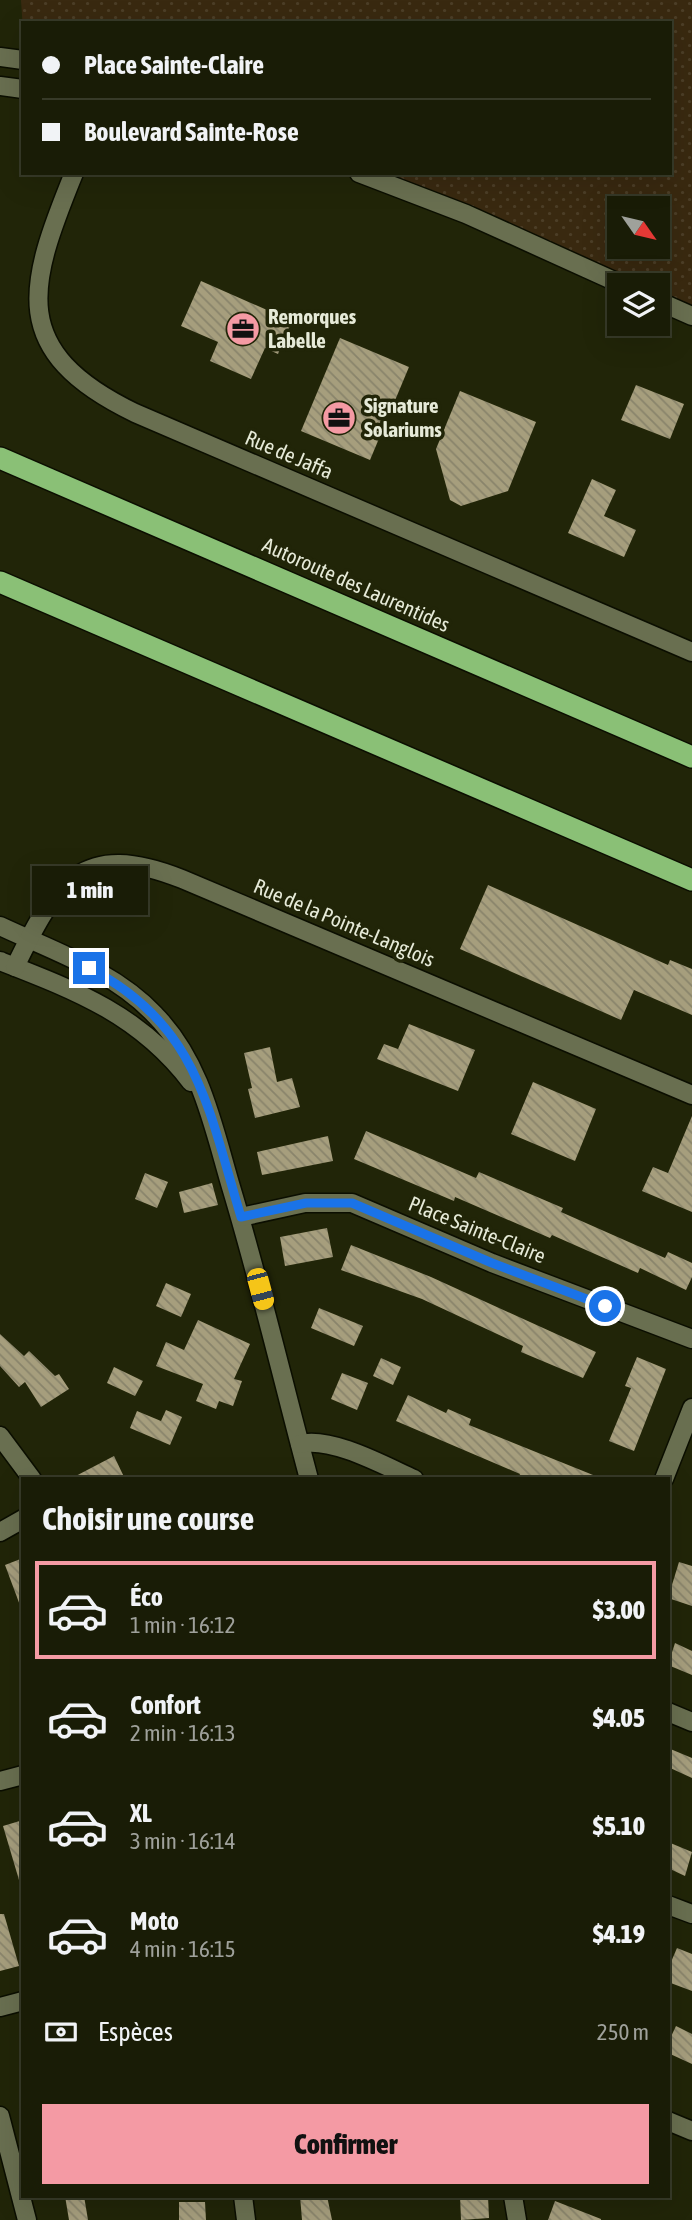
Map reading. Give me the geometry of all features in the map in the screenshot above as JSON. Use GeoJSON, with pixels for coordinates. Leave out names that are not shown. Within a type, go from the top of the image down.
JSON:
{"type":"FeatureCollection","features":[{"type":"Feature","properties":{"kind":"highway","name":"Autoroute des Laurentides"},"geometry":{"type":"LineString","coordinates":[[0,458],[692,757]]}},
{"type":"Feature","properties":{"kind":"highway"},"geometry":{"type":"LineString","coordinates":[[0,582],[692,880]]}},
{"type":"Feature","properties":{"kind":"street"},"geometry":{"type":"LineString","coordinates":[[0,57],[21,60]]}},
{"type":"Feature","properties":{"kind":"street"},"geometry":{"type":"LineString","coordinates":[[0,86],[21,89]]}},
{"type":"Feature","properties":{"kind":"street","name":"Rue de Jaffa"},"geometry":{"type":"LineString","coordinates":[[73,175],[40,265],[38,304],[43,329],[55,352],[88,387],[135,413],[692,652]]}},
{"type":"Feature","properties":{"kind":"street"},"geometry":{"type":"LineString","coordinates":[[364,175],[466,214],[607,278]]}},
{"type":"Feature","properties":{"kind":"street"},"geometry":{"type":"LineString","coordinates":[[670,306],[692,316]]}},
{"type":"Feature","properties":{"kind":"street","name":"Rue de la Pointe-Langlois"},"geometry":{"type":"LineString","coordinates":[[7,964],[28,939],[55,895],[85,870],[111,863],[141,865],[182,879],[692,1095]]}},
{"type":"Feature","properties":{"kind":"street"},"geometry":{"type":"LineString","coordinates":[[0,926],[113,981],[155,1014],[178,1042],[193,1068],[241,1217],[308,1477]]}},
{"type":"Feature","properties":{"kind":"street"},"geometry":{"type":"LineString","coordinates":[[7,964],[102,1004],[145,1032],[191,1082],[211,1119]]}},
{"type":"Feature","properties":{"kind":"street","name":"Place Sainte-Claire"},"geometry":{"type":"LineString","coordinates":[[241,1217],[306,1203],[352,1203],[492,1263],[692,1339]]}},
{"type":"Feature","properties":{"kind":"street"},"geometry":{"type":"LineString","coordinates":[[665,1477],[692,1408]]}},
{"type":"Feature","properties":{"kind":"street"},"geometry":{"type":"LineString","coordinates":[[0,1436],[31,1477]]}},
{"type":"Feature","properties":{"kind":"street"},"geometry":{"type":"LineString","coordinates":[[300,1444],[313,1441],[330,1445],[409,1477]]}},
{"type":"Feature","properties":{"kind":"street"},"geometry":{"type":"LineString","coordinates":[[0,1532],[21,1520]]}},
{"type":"Feature","properties":{"kind":"street"},"geometry":{"type":"LineString","coordinates":[[670,1713],[692,1722]]}},
{"type":"Feature","properties":{"kind":"street"},"geometry":{"type":"LineString","coordinates":[[0,1781],[21,1776]]}},
{"type":"Feature","properties":{"kind":"street"},"geometry":{"type":"LineString","coordinates":[[670,1906],[692,1914]]}},
{"type":"Feature","properties":{"kind":"street"},"geometry":{"type":"LineString","coordinates":[[0,2007],[21,2002]]}},
{"type":"Feature","properties":{"kind":"street"},"geometry":{"type":"LineString","coordinates":[[0,2116],[21,2197]]}},
{"type":"Feature","properties":{"kind":"street"},"geometry":{"type":"LineString","coordinates":[[670,2122],[692,2131]]}},
{"type":"Feature","properties":{"kind":"street"},"geometry":{"type":"LineString","coordinates":[[21,2198],[27,2220]]}},
{"type":"Feature","properties":{"kind":"street"},"geometry":{"type":"LineString","coordinates":[[243,2198],[246,2220]]}},
{"type":"Feature","properties":{"kind":"street"},"geometry":{"type":"LineString","coordinates":[[513,2198],[517,2220]]}},
{"type":"Feature","properties":{"kind":"shaded area"},"geometry":{"type":"Polygon","coordinates":[[[21,0],[692,0],[692,307],[670,298],[670,273],[610,273],[374,175],[672,175],[672,21],[22,21],[21,0]]]}},
{"type":"Feature","properties":{"kind":"building"},"geometry":{"type":"Polygon","coordinates":[[[201,281],[292,321],[278,354],[265,348],[251,379],[210,361],[218,342],[181,326],[201,281]]]}},
{"type":"Feature","properties":{"kind":"building"},"geometry":{"type":"Polygon","coordinates":[[[340,338],[409,367],[370,460],[301,431],[340,338]]]}},
{"type":"Feature","properties":{"kind":"building"},"geometry":{"type":"Polygon","coordinates":[[[636,385],[684,404],[670,439],[621,420],[636,385]]]}},
{"type":"Feature","properties":{"kind":"building"},"geometry":{"type":"Polygon","coordinates":[[[460,391],[536,422],[508,491],[461,506],[450,500],[436,449],[460,391]]]}},
{"type":"Feature","properties":{"kind":"building"},"geometry":{"type":"Polygon","coordinates":[[[592,479],[616,490],[604,516],[636,530],[624,557],[568,533],[592,479]]]}},
{"type":"Feature","properties":{"kind":"building"},"geometry":{"type":"Polygon","coordinates":[[[488,885],[668,965],[670,960],[692,969],[692,1015],[634,990],[621,1020],[460,949],[488,885]]]}},
{"type":"Feature","properties":{"kind":"building"},"geometry":{"type":"Polygon","coordinates":[[[409,1024],[475,1050],[458,1091],[377,1059],[384,1044],[398,1049],[409,1024]]]}},
{"type":"Feature","properties":{"kind":"building"},"geometry":{"type":"Polygon","coordinates":[[[270,1047],[277,1082],[292,1078],[300,1107],[255,1118],[244,1053],[270,1047]]]}},
{"type":"Feature","properties":{"kind":"building"},"geometry":{"type":"Polygon","coordinates":[[[533,1082],[596,1109],[575,1161],[511,1134],[533,1082]]]}},
{"type":"Feature","properties":{"kind":"building"},"geometry":{"type":"Polygon","coordinates":[[[692,1116],[692,1212],[642,1191],[653,1167],[668,1173],[692,1116]]]}},
{"type":"Feature","properties":{"kind":"building"},"geometry":{"type":"Polygon","coordinates":[[[366,1131],[476,1178],[479,1172],[563,1208],[561,1212],[665,1258],[668,1252],[692,1263],[692,1277],[686,1290],[640,1268],[638,1273],[552,1235],[550,1238],[455,1197],[454,1201],[354,1159],[366,1131]]]}},
{"type":"Feature","properties":{"kind":"building"},"geometry":{"type":"Polygon","coordinates":[[[328,1136],[333,1161],[262,1175],[257,1152],[328,1136]]]}},
{"type":"Feature","properties":{"kind":"building"},"geometry":{"type":"Polygon","coordinates":[[[145,1173],[168,1182],[157,1208],[135,1199],[145,1173]]]}},
{"type":"Feature","properties":{"kind":"building"},"geometry":{"type":"Polygon","coordinates":[[[212,1183],[218,1205],[184,1213],[179,1192],[212,1183]]]}},
{"type":"Feature","properties":{"kind":"building"},"geometry":{"type":"Polygon","coordinates":[[[327,1228],[333,1257],[285,1266],[280,1237],[327,1228]]]}},
{"type":"Feature","properties":{"kind":"building"},"geometry":{"type":"Polygon","coordinates":[[[351,1245],[431,1277],[596,1352],[583,1378],[521,1352],[523,1346],[422,1299],[341,1270],[351,1245]]]}},
{"type":"Feature","properties":{"kind":"building"},"geometry":{"type":"Polygon","coordinates":[[[166,1283],[191,1294],[181,1317],[156,1306],[166,1283]]]}},
{"type":"Feature","properties":{"kind":"building"},"geometry":{"type":"Polygon","coordinates":[[[319,1308],[363,1326],[354,1346],[311,1328],[319,1308]]]}},
{"type":"Feature","properties":{"kind":"building"},"geometry":{"type":"Polygon","coordinates":[[[198,1320],[250,1344],[234,1379],[242,1381],[233,1406],[219,1401],[216,1409],[196,1401],[203,1384],[156,1366],[166,1342],[184,1350],[198,1320]]]}},
{"type":"Feature","properties":{"kind":"building"},"geometry":{"type":"Polygon","coordinates":[[[0,1334],[24,1356],[29,1351],[55,1376],[59,1374],[69,1389],[41,1407],[25,1382],[19,1387],[0,1366],[0,1334]]]}},
{"type":"Feature","properties":{"kind":"building"},"geometry":{"type":"Polygon","coordinates":[[[637,1357],[666,1369],[634,1451],[609,1441],[631,1388],[625,1386],[637,1357]]]}},
{"type":"Feature","properties":{"kind":"building"},"geometry":{"type":"Polygon","coordinates":[[[381,1358],[401,1367],[393,1385],[373,1376],[381,1358]]]}},
{"type":"Feature","properties":{"kind":"building"},"geometry":{"type":"Polygon","coordinates":[[[114,1367],[143,1381],[135,1396],[107,1383],[114,1367]]]}},
{"type":"Feature","properties":{"kind":"building"},"geometry":{"type":"Polygon","coordinates":[[[342,1373],[368,1383],[357,1410],[331,1399],[342,1373]]]}},
{"type":"Feature","properties":{"kind":"building"},"geometry":{"type":"Polygon","coordinates":[[[408,1395],[446,1413],[448,1409],[471,1419],[469,1425],[598,1477],[519,1477],[520,1474],[396,1421],[408,1395]]]}},
{"type":"Feature","properties":{"kind":"building"},"geometry":{"type":"Polygon","coordinates":[[[166,1410],[182,1417],[170,1445],[130,1428],[137,1411],[161,1421],[166,1410]]]}},
{"type":"Feature","properties":{"kind":"building"},"geometry":{"type":"Polygon","coordinates":[[[114,1456],[124,1477],[74,1477],[114,1456]]]}},
{"type":"Feature","properties":{"kind":"building"},"geometry":{"type":"Polygon","coordinates":[[[21,1559],[21,1608],[5,1565],[21,1559]]]}},
{"type":"Feature","properties":{"kind":"building"},"geometry":{"type":"Polygon","coordinates":[[[679,1562],[692,1566],[692,1606],[670,1599],[679,1562]]]}},
{"type":"Feature","properties":{"kind":"building"},"geometry":{"type":"Polygon","coordinates":[[[675,1643],[692,1651],[692,1675],[670,1666],[675,1643]]]}},
{"type":"Feature","properties":{"kind":"building"},"geometry":{"type":"Polygon","coordinates":[[[670,1749],[692,1758],[692,1778],[670,1768],[670,1749]]]}},
{"type":"Feature","properties":{"kind":"building"},"geometry":{"type":"Polygon","coordinates":[[[21,1821],[21,1880],[19,1880],[3,1826],[21,1821]]]}},
{"type":"Feature","properties":{"kind":"building"},"geometry":{"type":"Polygon","coordinates":[[[670,1843],[692,1852],[685,1876],[670,1869],[670,1843]]]}},
{"type":"Feature","properties":{"kind":"building"},"geometry":{"type":"Polygon","coordinates":[[[0,1914],[4,1914],[19,1966],[0,1971],[0,1914]]]}},
{"type":"Feature","properties":{"kind":"building"},"geometry":{"type":"Polygon","coordinates":[[[677,1948],[692,1954],[692,1991],[670,1983],[670,1964],[677,1948]]]}},
{"type":"Feature","properties":{"kind":"building"},"geometry":{"type":"Polygon","coordinates":[[[676,2026],[692,2034],[692,2064],[670,2054],[670,2039],[676,2026]]]}},
{"type":"Feature","properties":{"kind":"building"},"geometry":{"type":"Polygon","coordinates":[[[65,2198],[84,2198],[88,2220],[69,2220],[65,2198]]]}},
{"type":"Feature","properties":{"kind":"building"},"geometry":{"type":"Polygon","coordinates":[[[300,2198],[327,2198],[332,2220],[302,2220],[300,2198]]]}},
{"type":"Feature","properties":{"kind":"building"},"geometry":{"type":"Polygon","coordinates":[[[460,2198],[488,2198],[489,2218],[461,2220],[460,2198]]]}},
{"type":"Feature","properties":{"kind":"building"},"geometry":{"type":"Polygon","coordinates":[[[555,2201],[601,2219],[601,2220],[548,2220],[555,2201]]]}},
{"type":"Feature","properties":{"kind":"building"},"geometry":{"type":"Polygon","coordinates":[[[179,2202],[205,2202],[206,2220],[179,2220],[179,2202]]]}},
{"type":"Feature","properties":{"kind":"place","name":"Remorques Labelle"},"geometry":{"type":"Point","coordinates":[243,329]}},
{"type":"Feature","properties":{"kind":"place","name":"Signature Solariums"},"geometry":{"type":"Point","coordinates":[339,418]}},
{"type":"Feature","properties":{"kind":"route"},"geometry":{"type":"LineString","coordinates":[[89,968],[135,996],[155,1014],[178,1042],[193,1068],[204,1096],[241,1217],[306,1203],[330,1200],[352,1203],[492,1263],[605,1306]]}}]}
